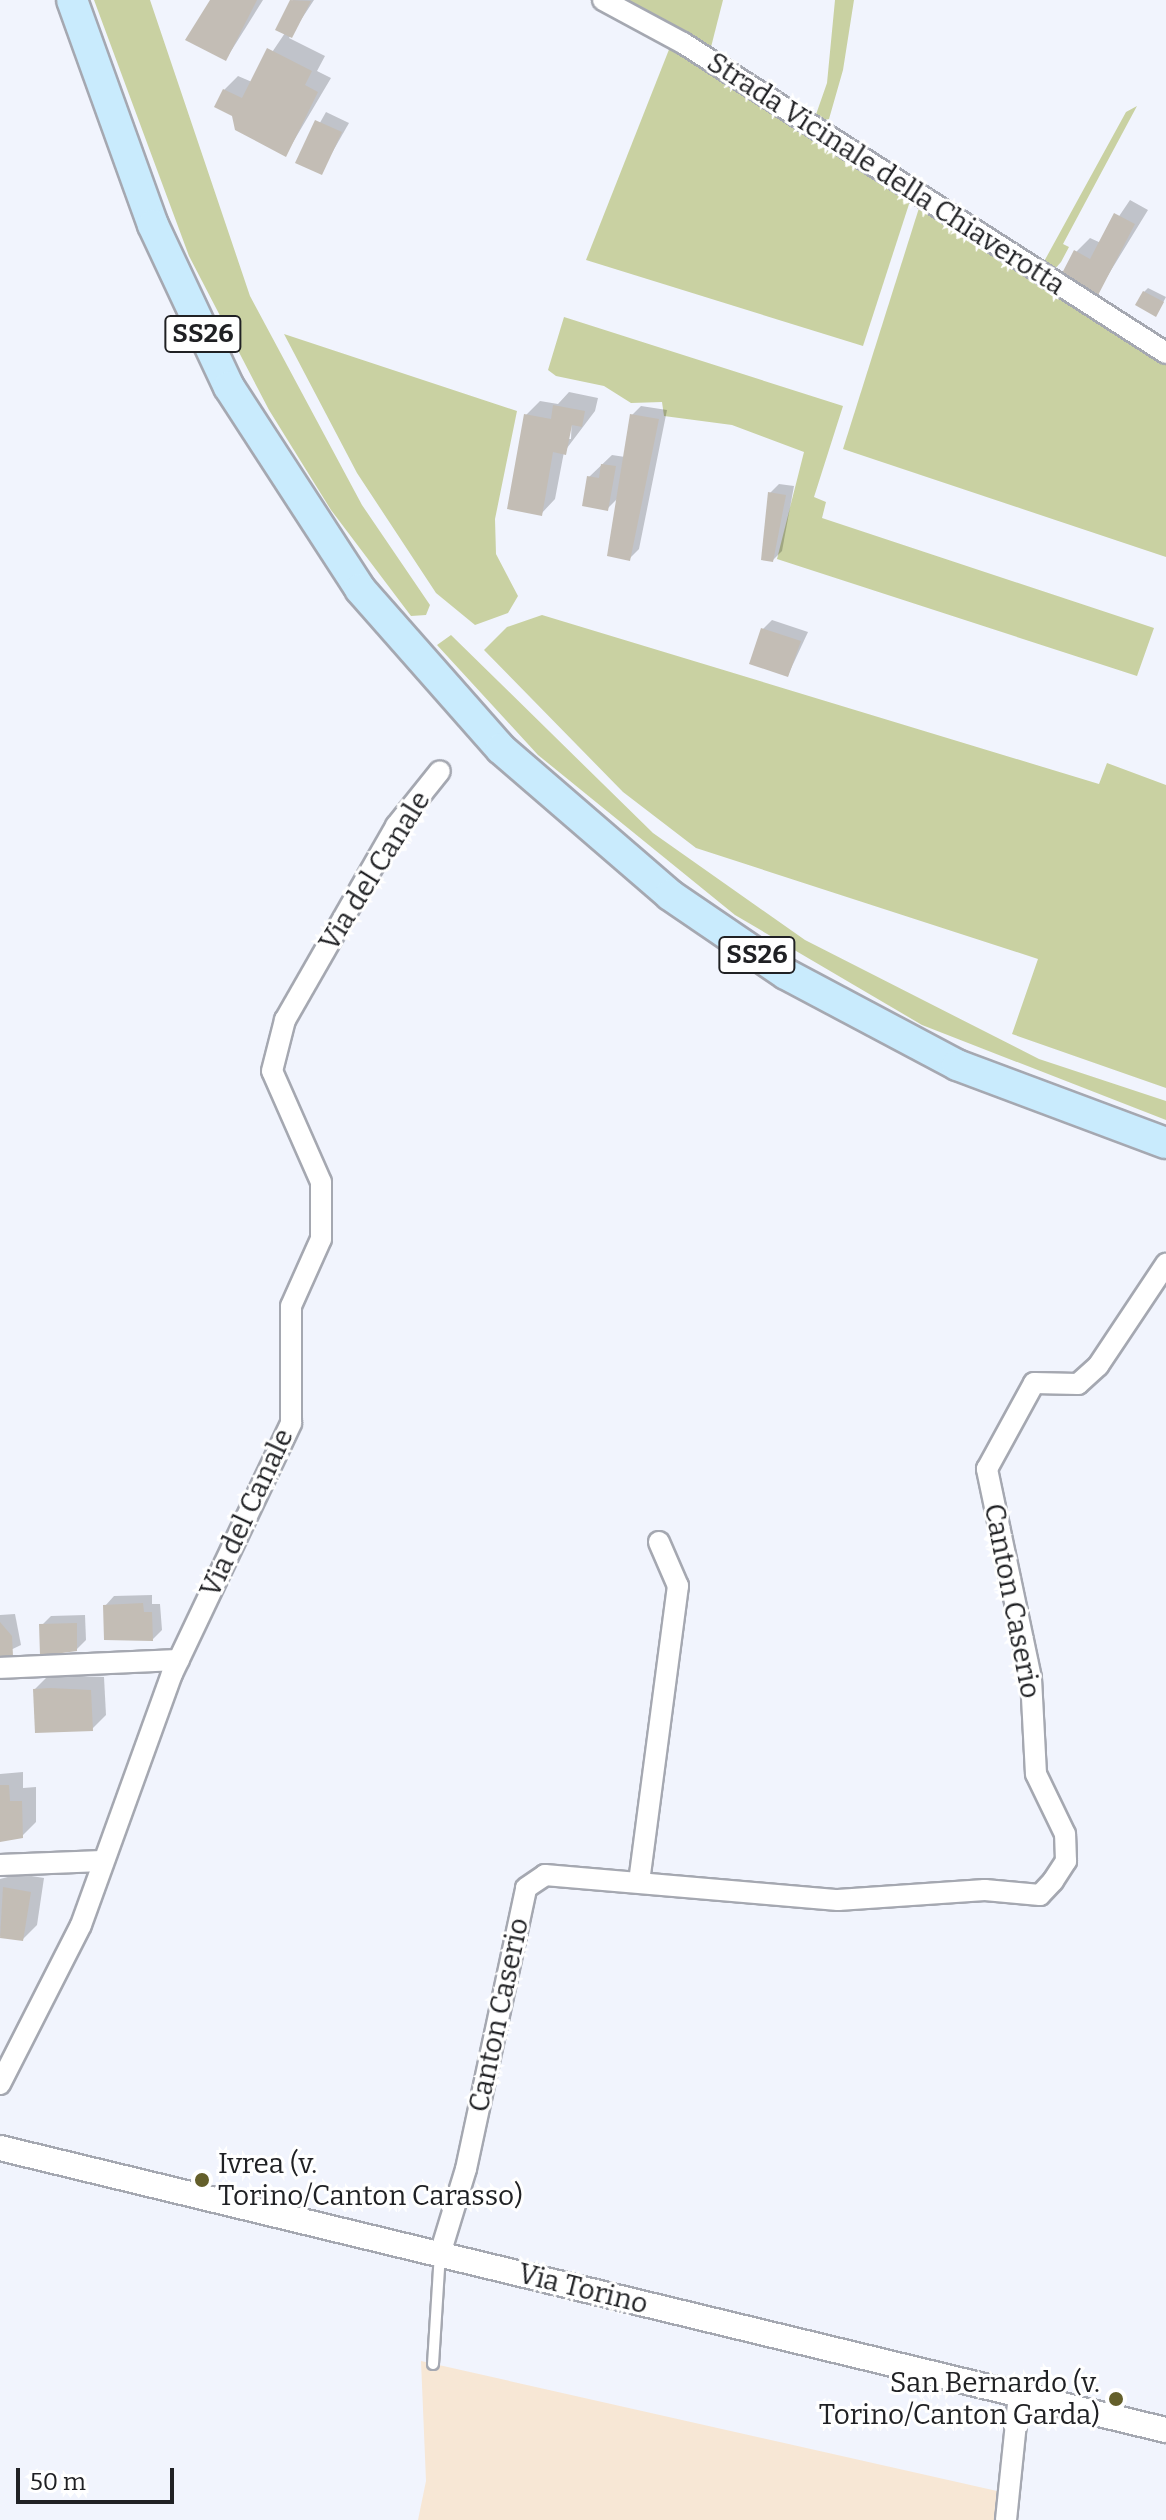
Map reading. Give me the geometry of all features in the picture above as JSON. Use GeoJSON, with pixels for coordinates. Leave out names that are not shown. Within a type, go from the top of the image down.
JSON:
{"type":"FeatureCollection","features":[{"type":"Feature","properties":{"kind":"main road","name":"SS26"},"geometry":{"type":"LineString","coordinates":[[72,0],[153,225],[229,387],[330,549],[417,659],[550,796],[737,943],[957,1065],[1166,1143]]}},
{"type":"Feature","properties":{"kind":"street","name":"Strada Vicinale della Chiaverotta"},"geometry":{"type":"LineString","coordinates":[[603,0],[683,43],[1166,353]]}},
{"type":"Feature","properties":{"kind":"street","name":"Via del Canale"},"geometry":{"type":"LineString","coordinates":[[0,2084],[81,1925],[102,1861],[179,1660],[291,1423],[291,1306],[321,1239],[321,1182],[272,1071],[285,1020],[396,826],[440,771]]}},
{"type":"Feature","properties":{"kind":"street","name":"Canton Caserio"},"geometry":{"type":"LineString","coordinates":[[440,2254],[466,2169],[526,1888],[545,1875],[838,1900],[985,1890],[1040,1895],[1053,1881],[1066,1861],[1065,1834],[1036,1774],[1031,1678],[987,1469],[1034,1383],[1078,1384],[1098,1366],[1166,1264]]}},
{"type":"Feature","properties":{"kind":"street"},"geometry":{"type":"LineString","coordinates":[[639,1882],[678,1586],[659,1542]]}},
{"type":"Feature","properties":{"kind":"street"},"geometry":{"type":"LineString","coordinates":[[0,1668],[179,1660]]}},
{"type":"Feature","properties":{"kind":"street"},"geometry":{"type":"LineString","coordinates":[[0,1865],[102,1861]]}},
{"type":"Feature","properties":{"kind":"street","name":"Via Torino"},"geometry":{"type":"LineString","coordinates":[[0,2148],[1166,2430]]}},
{"type":"Feature","properties":{"kind":"street"},"geometry":{"type":"LineString","coordinates":[[1006,2520],[1019,2395]]}},
{"type":"Feature","properties":{"kind":"lane"},"geometry":{"type":"LineString","coordinates":[[433,2364],[440,2254]]}},
{"type":"Feature","properties":{"kind":"shaded area"},"geometry":{"type":"Polygon","coordinates":[[[421,2361],[997,2491],[995,2520],[418,2520],[426,2481],[421,2361]]]}},
{"type":"Feature","properties":{"kind":"green space"},"geometry":{"type":"Polygon","coordinates":[[[94,0],[150,0],[250,296],[362,505],[430,605],[426,615],[411,616],[331,510],[269,410],[189,256],[94,0]]]}},
{"type":"Feature","properties":{"kind":"green space"},"geometry":{"type":"Polygon","coordinates":[[[617,0],[723,0],[710,51],[617,0]]]}},
{"type":"Feature","properties":{"kind":"green space"},"geometry":{"type":"Polygon","coordinates":[[[835,0],[854,0],[843,70],[829,119],[813,123],[827,83],[835,0]]]}},
{"type":"Feature","properties":{"kind":"green space"},"geometry":{"type":"Polygon","coordinates":[[[670,47],[910,201],[863,346],[586,260],[670,47]]]}},
{"type":"Feature","properties":{"kind":"green space"},"geometry":{"type":"Polygon","coordinates":[[[1137,106],[1063,244],[1069,247],[1061,262],[1054,270],[1041,267],[1126,112],[1137,106]]]}},
{"type":"Feature","properties":{"kind":"green space"},"geometry":{"type":"Polygon","coordinates":[[[919,208],[1166,359],[1166,557],[843,449],[919,208]]]}},
{"type":"Feature","properties":{"kind":"green space"},"geometry":{"type":"Polygon","coordinates":[[[564,317],[843,406],[814,497],[826,502],[822,518],[1154,628],[1137,676],[777,559],[804,452],[732,425],[664,416],[662,402],[631,403],[604,386],[556,376],[548,370],[564,317]]]}},
{"type":"Feature","properties":{"kind":"green space"},"geometry":{"type":"Polygon","coordinates":[[[284,334],[517,411],[495,519],[496,554],[518,596],[508,613],[475,625],[436,593],[357,473],[284,334]]]}},
{"type":"Feature","properties":{"kind":"green space"},"geometry":{"type":"Polygon","coordinates":[[[542,615],[1099,784],[1107,763],[1166,785],[1166,1088],[1012,1034],[1038,959],[696,848],[623,792],[484,650],[507,627],[542,615]]]}},
{"type":"Feature","properties":{"kind":"green space"},"geometry":{"type":"Polygon","coordinates":[[[451,635],[653,833],[805,940],[1039,1059],[1166,1101],[1166,1120],[922,1025],[735,915],[538,755],[437,645],[451,635]]]}},
{"type":"Feature","properties":{"kind":"building"},"geometry":{"type":"Polygon","coordinates":[[[210,0],[257,0],[226,61],[185,40],[210,0]]]}},
{"type":"Feature","properties":{"kind":"building"},"geometry":{"type":"Polygon","coordinates":[[[290,0],[311,1],[292,38],[275,30],[290,0]]]}},
{"type":"Feature","properties":{"kind":"building"},"geometry":{"type":"Polygon","coordinates":[[[267,48],[312,71],[305,85],[318,92],[286,157],[235,130],[232,116],[214,107],[223,89],[242,98],[267,48]]]}},
{"type":"Feature","properties":{"kind":"building"},"geometry":{"type":"Polygon","coordinates":[[[315,120],[342,132],[322,175],[295,163],[315,120]]]}},
{"type":"Feature","properties":{"kind":"building"},"geometry":{"type":"Polygon","coordinates":[[[1114,213],[1135,224],[1095,301],[1058,281],[1074,250],[1090,259],[1114,213]]]}},
{"type":"Feature","properties":{"kind":"building"},"geometry":{"type":"Polygon","coordinates":[[[1143,291],[1164,302],[1156,317],[1135,305],[1143,291]]]}},
{"type":"Feature","properties":{"kind":"building"},"geometry":{"type":"Polygon","coordinates":[[[553,405],[585,411],[582,427],[572,425],[566,455],[553,452],[542,516],[507,509],[524,414],[551,419],[553,405]]]}},
{"type":"Feature","properties":{"kind":"building"},"geometry":{"type":"Polygon","coordinates":[[[630,414],[659,419],[630,561],[607,556],[630,414]]]}},
{"type":"Feature","properties":{"kind":"building"},"geometry":{"type":"Polygon","coordinates":[[[601,464],[616,466],[608,511],[582,506],[587,476],[599,478],[601,464]]]}},
{"type":"Feature","properties":{"kind":"building"},"geometry":{"type":"Polygon","coordinates":[[[768,492],[786,495],[773,562],[761,560],[768,492]]]}},
{"type":"Feature","properties":{"kind":"building"},"geometry":{"type":"Polygon","coordinates":[[[761,628],[801,641],[788,677],[749,664],[761,628]]]}},
{"type":"Feature","properties":{"kind":"building"},"geometry":{"type":"Polygon","coordinates":[[[143,1603],[144,1612],[152,1612],[153,1641],[104,1640],[103,1605],[143,1603]]]}},
{"type":"Feature","properties":{"kind":"building"},"geometry":{"type":"Polygon","coordinates":[[[0,1622],[12,1636],[13,1656],[0,1657],[0,1622]]]}},
{"type":"Feature","properties":{"kind":"building"},"geometry":{"type":"Polygon","coordinates":[[[77,1623],[77,1651],[40,1656],[39,1624],[77,1623]]]}},
{"type":"Feature","properties":{"kind":"building"},"geometry":{"type":"Polygon","coordinates":[[[33,1689],[91,1690],[93,1731],[35,1733],[33,1689]]]}},
{"type":"Feature","properties":{"kind":"building"},"geometry":{"type":"Polygon","coordinates":[[[0,1785],[9,1785],[10,1801],[22,1801],[23,1838],[0,1842],[0,1785]]]}},
{"type":"Feature","properties":{"kind":"building"},"geometry":{"type":"Polygon","coordinates":[[[3,1887],[31,1892],[23,1941],[0,1938],[3,1887]]]}},
{"type":"Feature","properties":{"kind":"place","name":"Ivrea (v. Torino/Canton Carasso)"},"geometry":{"type":"Point","coordinates":[202,2180]}},
{"type":"Feature","properties":{"kind":"place","name":"San Bernardo (v. Torino/Canton Garda)"},"geometry":{"type":"Point","coordinates":[1116,2399]}}]}
